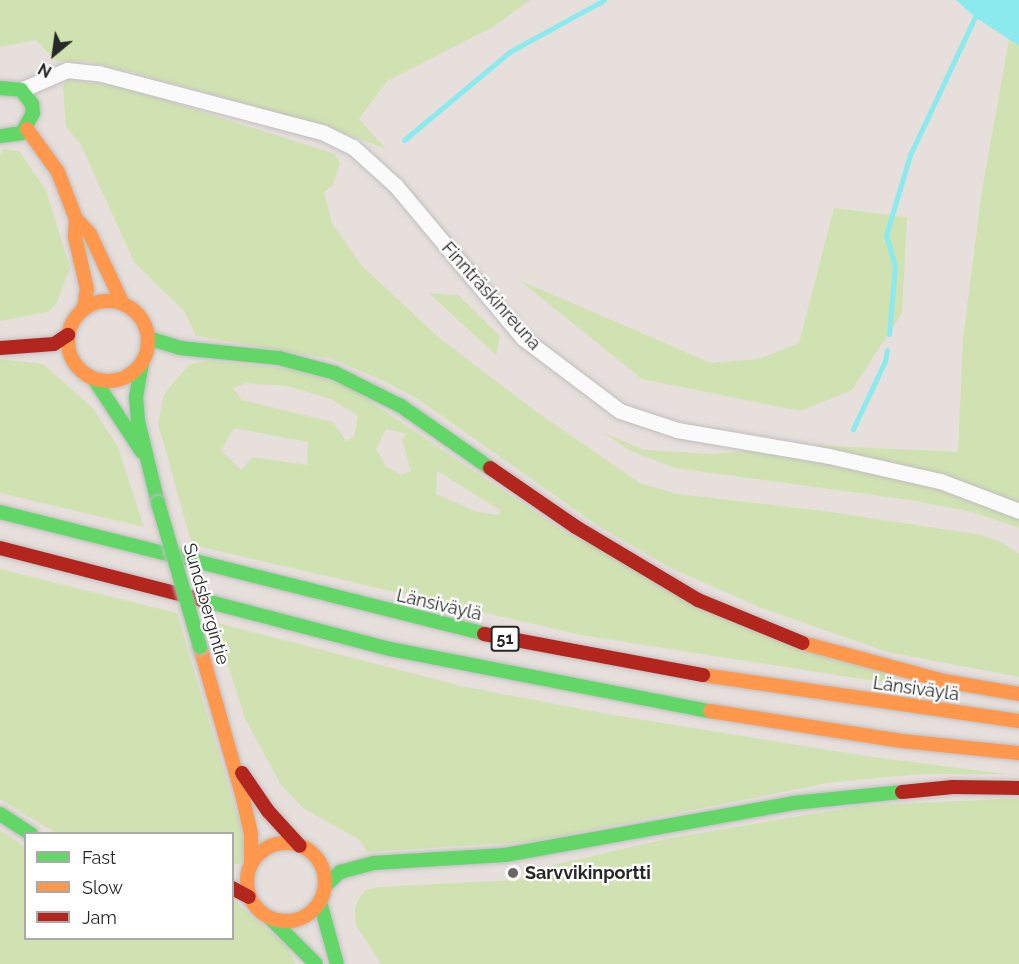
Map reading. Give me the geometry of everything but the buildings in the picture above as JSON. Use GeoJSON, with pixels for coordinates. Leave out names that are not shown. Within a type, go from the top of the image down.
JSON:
{"type":"FeatureCollection","features":[{"type":"Feature","properties":{"kind":"main road"},"geometry":{"type":"LineString","coordinates":[[0,88],[21,90],[32,104],[27,129],[15,137],[0,136]]}},
{"type":"Feature","properties":{"kind":"main road"},"geometry":{"type":"LineString","coordinates":[[27,129],[58,172],[76,219],[90,234],[123,304],[140,317],[148,338],[142,363],[120,380],[93,379],[73,362],[68,335]]}},
{"type":"Feature","properties":{"kind":"main road"},"geometry":{"type":"LineString","coordinates":[[0,348],[37,348],[54,344],[68,335],[84,309],[87,289],[75,237],[76,219]]}},
{"type":"Feature","properties":{"kind":"main road"},"geometry":{"type":"LineString","coordinates":[[84,309],[102,301],[123,304]]}},
{"type":"Feature","properties":{"kind":"main road"},"geometry":{"type":"LineString","coordinates":[[148,338],[180,348],[279,358],[335,373],[401,406],[576,527],[698,600],[812,646],[944,681],[1019,694]]}},
{"type":"Feature","properties":{"kind":"main road","name":"Sundsbergintie"},"geometry":{"type":"LineString","coordinates":[[142,363],[136,397],[144,456],[234,762],[251,834],[251,864]]}},
{"type":"Feature","properties":{"kind":"main road","name":"Sundsbergintie"},"geometry":{"type":"LineString","coordinates":[[93,379],[144,456]]}},
{"type":"Feature","properties":{"kind":"main road","name":"Länsiväylä"},"geometry":{"type":"LineString","coordinates":[[0,512],[403,616],[516,641],[742,682],[1019,722]]}},
{"type":"Feature","properties":{"kind":"main road","name":"51"},"geometry":{"type":"LineString","coordinates":[[0,548],[390,649],[502,673],[725,714],[902,741],[1019,753]]}},
{"type":"Feature","properties":{"kind":"main road","name":"Sundsbergintie"},"geometry":{"type":"LineString","coordinates":[[234,762],[268,812],[300,846]]}},
{"type":"Feature","properties":{"kind":"main road"},"geometry":{"type":"LineString","coordinates":[[325,886],[340,873],[373,863],[505,855],[574,845],[793,802],[953,787],[1019,788]]}},
{"type":"Feature","properties":{"kind":"main road"},"geometry":{"type":"LineString","coordinates":[[0,814],[27,832]]}},
{"type":"Feature","properties":{"kind":"main road"},"geometry":{"type":"LineString","coordinates":[[249,897],[247,883],[251,864],[266,849],[278,844],[300,846],[321,865],[325,886],[320,902],[311,912],[292,921],[270,918]]}},
{"type":"Feature","properties":{"kind":"main road"},"geometry":{"type":"LineString","coordinates":[[234,889],[249,897],[316,964]]}},
{"type":"Feature","properties":{"kind":"main road"},"geometry":{"type":"LineString","coordinates":[[320,902],[337,964]]}},
{"type":"Feature","properties":{"kind":"street","name":"Finnträskinreuna"},"geometry":{"type":"LineString","coordinates":[[21,90],[68,70],[98,73],[322,132],[352,147],[396,186],[523,338],[620,411],[677,430],[829,456],[940,481],[1019,511]]}},
{"type":"Feature","properties":{"kind":"green space"},"geometry":{"type":"Polygon","coordinates":[[[0,0],[530,0],[493,27],[387,81],[359,119],[386,149],[329,127],[128,71],[86,61],[56,61],[36,40],[0,47],[0,0]]]}},
{"type":"Feature","properties":{"kind":"green space"},"geometry":{"type":"Polygon","coordinates":[[[1009,40],[1019,46],[1019,528],[973,512],[910,500],[675,468],[631,451],[602,432],[644,450],[714,454],[808,445],[958,452],[963,339],[982,190],[1009,40]]]}},
{"type":"Feature","properties":{"kind":"green space"},"geometry":{"type":"Polygon","coordinates":[[[68,80],[121,86],[335,154],[340,163],[333,185],[324,192],[332,223],[362,266],[437,336],[538,413],[640,483],[677,494],[824,511],[981,535],[1001,542],[1019,554],[1019,677],[888,652],[759,607],[671,568],[600,527],[418,399],[386,382],[332,359],[196,336],[184,311],[134,262],[81,145],[66,127],[63,86],[68,80]]]}},
{"type":"Feature","properties":{"kind":"green space"},"geometry":{"type":"Polygon","coordinates":[[[4,149],[19,151],[46,190],[70,268],[56,304],[48,312],[0,321],[0,154],[4,149]]]}},
{"type":"Feature","properties":{"kind":"green space"},"geometry":{"type":"Polygon","coordinates":[[[834,208],[907,217],[902,313],[852,390],[800,411],[642,379],[519,280],[711,363],[759,359],[799,343],[834,208]]]}},
{"type":"Feature","properties":{"kind":"green space"},"geometry":{"type":"Polygon","coordinates":[[[429,293],[458,295],[500,336],[496,355],[429,293]]]}},
{"type":"Feature","properties":{"kind":"green space"},"geometry":{"type":"Polygon","coordinates":[[[0,359],[43,364],[93,408],[118,447],[144,527],[0,493],[0,359]]]}},
{"type":"Feature","properties":{"kind":"green space"},"geometry":{"type":"Polygon","coordinates":[[[209,361],[290,369],[347,386],[568,534],[902,681],[900,685],[581,635],[192,545],[158,423],[164,395],[190,364],[209,361]],[[245,383],[233,388],[242,400],[333,422],[346,441],[354,437],[358,416],[331,399],[287,386],[245,383]],[[234,428],[221,450],[241,470],[253,457],[307,465],[308,442],[234,428]],[[386,429],[376,449],[386,466],[401,475],[411,471],[402,440],[407,434],[386,429]],[[437,471],[436,494],[477,512],[499,515],[500,510],[437,471]]]}},
{"type":"Feature","properties":{"kind":"green space"},"geometry":{"type":"Polygon","coordinates":[[[0,569],[177,613],[245,842],[242,863],[234,865],[234,832],[54,832],[0,799],[0,569]]]}},
{"type":"Feature","properties":{"kind":"green space"},"geometry":{"type":"Polygon","coordinates":[[[214,622],[461,686],[607,714],[872,757],[1006,774],[922,774],[833,782],[535,841],[367,852],[360,840],[303,808],[281,785],[245,718],[214,622]]]}},
{"type":"Feature","properties":{"kind":"green space"},"geometry":{"type":"Polygon","coordinates":[[[1019,798],[1019,964],[381,964],[356,925],[355,909],[359,898],[366,890],[379,887],[517,880],[541,868],[666,839],[859,806],[1019,798]]]}},
{"type":"Feature","properties":{"kind":"green space"},"geometry":{"type":"Polygon","coordinates":[[[0,830],[24,846],[24,940],[234,940],[234,901],[286,946],[296,964],[0,964],[0,830]]]}},
{"type":"Feature","properties":{"kind":"water"},"geometry":{"type":"Polygon","coordinates":[[[956,0],[1019,0],[1019,46],[975,17],[956,0]]]}},
{"type":"Feature","properties":{"kind":"waterway"},"geometry":{"type":"LineString","coordinates":[[404,140],[511,51],[604,0]]}},
{"type":"Feature","properties":{"kind":"waterway"},"geometry":{"type":"LineString","coordinates":[[889,334],[895,266],[886,235],[910,155],[975,17]]}},
{"type":"Feature","properties":{"kind":"waterway"},"geometry":{"type":"LineString","coordinates":[[853,429],[885,361],[887,350]]}},
{"type":"Feature","properties":{"kind":"traffic: fast"},"geometry":{"type":"LineString","coordinates":[[0,88],[21,90],[32,104],[33,113],[22,133],[0,136]]}},
{"type":"Feature","properties":{"kind":"traffic: fast"},"geometry":{"type":"LineString","coordinates":[[148,338],[180,348],[279,358],[335,373],[401,406],[490,468]]}},
{"type":"Feature","properties":{"kind":"traffic: fast"},"geometry":{"type":"LineString","coordinates":[[142,363],[136,397],[138,421],[158,503]]}},
{"type":"Feature","properties":{"kind":"traffic: fast"},"geometry":{"type":"LineString","coordinates":[[94,379],[142,452]]}},
{"type":"Feature","properties":{"kind":"traffic: fast"},"geometry":{"type":"LineString","coordinates":[[158,503],[200,647]]}},
{"type":"Feature","properties":{"kind":"traffic: fast"},"geometry":{"type":"LineString","coordinates":[[0,512],[484,634]]}},
{"type":"Feature","properties":{"kind":"traffic: fast"},"geometry":{"type":"LineString","coordinates":[[202,600],[390,649],[710,711]]}},
{"type":"Feature","properties":{"kind":"traffic: fast"},"geometry":{"type":"LineString","coordinates":[[325,886],[340,872],[373,863],[505,855],[793,803],[902,792]]}},
{"type":"Feature","properties":{"kind":"traffic: fast"},"geometry":{"type":"LineString","coordinates":[[0,814],[28,832]]}},
{"type":"Feature","properties":{"kind":"traffic: fast"},"geometry":{"type":"LineString","coordinates":[[320,902],[337,964]]}},
{"type":"Feature","properties":{"kind":"traffic: fast"},"geometry":{"type":"LineString","coordinates":[[270,918],[316,964]]}},
{"type":"Feature","properties":{"kind":"traffic: slow"},"geometry":{"type":"LineString","coordinates":[[27,129],[58,172],[76,219],[75,237],[87,289],[84,309]]}},
{"type":"Feature","properties":{"kind":"traffic: slow"},"geometry":{"type":"LineString","coordinates":[[76,219],[90,234],[123,304]]}},
{"type":"Feature","properties":{"kind":"traffic: slow"},"geometry":{"type":"LineString","coordinates":[[108,301],[123,304],[136,313],[145,326],[148,341],[145,356],[136,369],[123,378],[108,381],[93,378],[80,369],[71,356],[68,341],[71,326],[80,313],[93,304],[108,301]]}},
{"type":"Feature","properties":{"kind":"traffic: slow"},"geometry":{"type":"LineString","coordinates":[[803,643],[944,681],[1019,694]]}},
{"type":"Feature","properties":{"kind":"traffic: slow"},"geometry":{"type":"LineString","coordinates":[[200,647],[242,794],[251,834],[251,864]]}},
{"type":"Feature","properties":{"kind":"traffic: slow"},"geometry":{"type":"LineString","coordinates":[[703,675],[1019,721]]}},
{"type":"Feature","properties":{"kind":"traffic: slow"},"geometry":{"type":"LineString","coordinates":[[710,711],[902,741],[1019,753]]}},
{"type":"Feature","properties":{"kind":"traffic: slow"},"geometry":{"type":"LineString","coordinates":[[286,843],[301,846],[314,854],[322,867],[325,882],[322,897],[314,910],[301,918],[286,921],[271,918],[258,910],[250,897],[247,882],[250,867],[258,854],[271,846],[286,843]]}},
{"type":"Feature","properties":{"kind":"traffic: jam"},"geometry":{"type":"LineString","coordinates":[[0,348],[54,344],[68,335]]}},
{"type":"Feature","properties":{"kind":"traffic: jam"},"geometry":{"type":"LineString","coordinates":[[490,468],[576,527],[698,600],[803,643]]}},
{"type":"Feature","properties":{"kind":"traffic: jam"},"geometry":{"type":"LineString","coordinates":[[0,548],[202,600]]}},
{"type":"Feature","properties":{"kind":"traffic: jam"},"geometry":{"type":"LineString","coordinates":[[484,634],[703,675]]}},
{"type":"Feature","properties":{"kind":"traffic: jam"},"geometry":{"type":"LineString","coordinates":[[242,773],[268,811],[300,846]]}},
{"type":"Feature","properties":{"kind":"traffic: jam"},"geometry":{"type":"LineString","coordinates":[[902,792],[953,787],[1019,788]]}},
{"type":"Feature","properties":{"kind":"traffic: jam"},"geometry":{"type":"LineString","coordinates":[[234,889],[249,897]]}},
{"type":"Feature","properties":{"kind":"place","name":"Sarvvikinportti"},"geometry":{"type":"Point","coordinates":[513,873]}}]}
